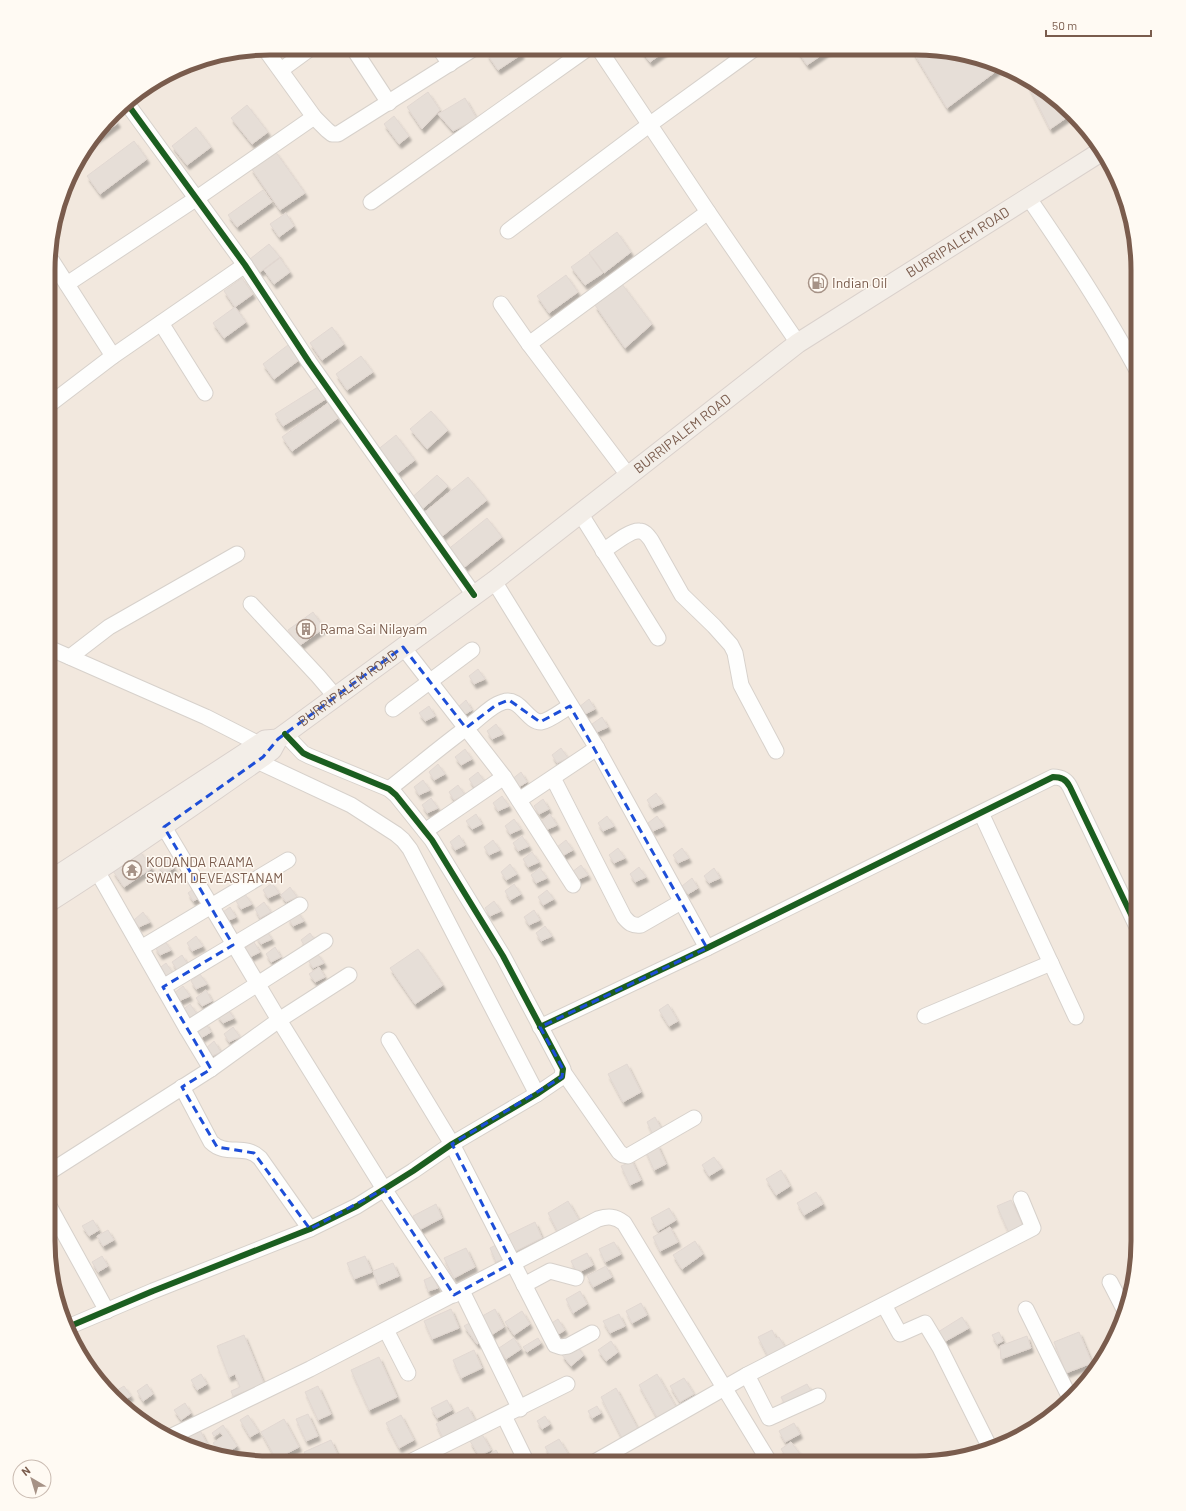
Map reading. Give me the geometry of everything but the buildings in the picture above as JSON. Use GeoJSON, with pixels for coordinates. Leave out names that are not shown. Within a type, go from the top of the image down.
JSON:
{"type":"FeatureCollection","features":[{"type":"Feature","properties":{"kind":"main road","name":"BURRIPALEM ROAD"},"geometry":{"type":"LineString","coordinates":[[55,877],[258,752],[272,750],[282,736],[335,696],[408,654],[474,595],[583,518],[628,476],[798,343],[1097,154]]}},
{"type":"Feature","properties":{"kind":"main road","name":"BURRIPALEM ROAD"},"geometry":{"type":"LineString","coordinates":[[55,898],[164,827],[258,752]]}},
{"type":"Feature","properties":{"kind":"street"},"geometry":{"type":"LineString","coordinates":[[270,55],[314,117],[326,130],[332,134],[338,134],[464,55]]}},
{"type":"Feature","properties":{"kind":"street"},"geometry":{"type":"LineString","coordinates":[[280,70],[301,55]]}},
{"type":"Feature","properties":{"kind":"street"},"geometry":{"type":"LineString","coordinates":[[358,55],[389,103]]}},
{"type":"Feature","properties":{"kind":"street"},"geometry":{"type":"LineString","coordinates":[[444,55],[450,64]]}},
{"type":"Feature","properties":{"kind":"street"},"geometry":{"type":"LineString","coordinates":[[371,202],[579,55]]}},
{"type":"Feature","properties":{"kind":"street"},"geometry":{"type":"LineString","coordinates":[[604,55],[649,125],[798,343]]}},
{"type":"Feature","properties":{"kind":"street"},"geometry":{"type":"LineString","coordinates":[[508,231],[649,125],[746,55]]}},
{"type":"Feature","properties":{"kind":"street"},"geometry":{"type":"LineString","coordinates":[[129,107],[245,264],[309,362],[474,595]]}},
{"type":"Feature","properties":{"kind":"street"},"geometry":{"type":"LineString","coordinates":[[67,284],[314,117]]}},
{"type":"Feature","properties":{"kind":"street"},"geometry":{"type":"LineString","coordinates":[[1028,197],[1087,284],[1112,324],[1131,359]]}},
{"type":"Feature","properties":{"kind":"street"},"geometry":{"type":"LineString","coordinates":[[529,344],[708,212]]}},
{"type":"Feature","properties":{"kind":"street"},"geometry":{"type":"LineString","coordinates":[[55,400],[113,356],[245,264]]}},
{"type":"Feature","properties":{"kind":"street"},"geometry":{"type":"LineString","coordinates":[[55,266],[113,356]]}},
{"type":"Feature","properties":{"kind":"street"},"geometry":{"type":"LineString","coordinates":[[501,304],[529,344],[628,476]]}},
{"type":"Feature","properties":{"kind":"street"},"geometry":{"type":"LineString","coordinates":[[161,323],[205,393]]}},
{"type":"Feature","properties":{"kind":"street"},"geometry":{"type":"LineString","coordinates":[[583,518],[658,638]]}},
{"type":"Feature","properties":{"kind":"street"},"geometry":{"type":"LineString","coordinates":[[603,551],[638,530],[646,533],[682,596],[714,626],[731,645],[735,652],[741,685],[776,752]]}},
{"type":"Feature","properties":{"kind":"street"},"geometry":{"type":"LineString","coordinates":[[70,657],[109,627],[237,554]]}},
{"type":"Feature","properties":{"kind":"street"},"geometry":{"type":"LineString","coordinates":[[494,581],[596,748],[707,948]]}},
{"type":"Feature","properties":{"kind":"street"},"geometry":{"type":"LineString","coordinates":[[250,604],[335,696]]}},
{"type":"Feature","properties":{"kind":"street"},"geometry":{"type":"LineString","coordinates":[[394,709],[426,678],[472,650]]}},
{"type":"Feature","properties":{"kind":"street"},"geometry":{"type":"LineString","coordinates":[[55,651],[206,717],[258,752],[350,804],[403,840],[410,849],[537,1094]]}},
{"type":"Feature","properties":{"kind":"street"},"geometry":{"type":"LineString","coordinates":[[408,654],[504,777],[573,885]]}},
{"type":"Feature","properties":{"kind":"street"},"geometry":{"type":"LineString","coordinates":[[389,789],[496,705],[509,700],[515,703],[535,720],[540,722],[547,720],[570,706]]}},
{"type":"Feature","properties":{"kind":"street"},"geometry":{"type":"LineString","coordinates":[[282,736],[303,753],[389,789],[396,795],[425,831],[503,956],[564,1073],[623,1156],[628,1156],[694,1118]]}},
{"type":"Feature","properties":{"kind":"street"},"geometry":{"type":"LineString","coordinates":[[519,800],[596,748]]}},
{"type":"Feature","properties":{"kind":"street"},"geometry":{"type":"LineString","coordinates":[[425,831],[504,777]]}},
{"type":"Feature","properties":{"kind":"street"},"geometry":{"type":"LineString","coordinates":[[540,1027],[707,948],[1053,777],[1060,777],[1067,781],[1131,914]]}},
{"type":"Feature","properties":{"kind":"street"},"geometry":{"type":"LineString","coordinates":[[553,778],[624,917],[629,922],[634,925],[640,925],[681,902]]}},
{"type":"Feature","properties":{"kind":"street"},"geometry":{"type":"LineString","coordinates":[[981,812],[1076,1017]]}},
{"type":"Feature","properties":{"kind":"street"},"geometry":{"type":"LineString","coordinates":[[164,827],[256,984],[384,1189],[458,1293],[520,1409]]}},
{"type":"Feature","properties":{"kind":"street"},"geometry":{"type":"LineString","coordinates":[[141,948],[288,860]]}},
{"type":"Feature","properties":{"kind":"street"},"geometry":{"type":"LineString","coordinates":[[97,871],[187,1030],[211,1068]]}},
{"type":"Feature","properties":{"kind":"street"},"geometry":{"type":"LineString","coordinates":[[163,987],[300,905]]}},
{"type":"Feature","properties":{"kind":"street"},"geometry":{"type":"LineString","coordinates":[[187,1030],[324,941]]}},
{"type":"Feature","properties":{"kind":"street"},"geometry":{"type":"LineString","coordinates":[[925,1016],[1051,963]]}},
{"type":"Feature","properties":{"kind":"street"},"geometry":{"type":"LineString","coordinates":[[55,1169],[211,1068],[279,1020],[349,975]]}},
{"type":"Feature","properties":{"kind":"street"},"geometry":{"type":"LineString","coordinates":[[389,1040],[452,1144],[512,1263],[556,1345],[560,1348],[568,1346],[592,1333]]}},
{"type":"Feature","properties":{"kind":"street"},"geometry":{"type":"LineString","coordinates":[[72,1325],[310,1229],[357,1206],[452,1144],[559,1080],[564,1073]]}},
{"type":"Feature","properties":{"kind":"street"},"geometry":{"type":"LineString","coordinates":[[182,1087],[211,1142],[216,1147],[223,1150],[247,1151],[254,1153],[260,1158],[310,1229]]}},
{"type":"Feature","properties":{"kind":"street"},"geometry":{"type":"LineString","coordinates":[[604,1456],[747,1375],[1033,1228],[1021,1199]]}},
{"type":"Feature","properties":{"kind":"street"},"geometry":{"type":"LineString","coordinates":[[181,1437],[458,1293],[598,1218],[606,1216],[619,1219],[624,1224],[766,1456]]}},
{"type":"Feature","properties":{"kind":"street"},"geometry":{"type":"LineString","coordinates":[[55,1217],[107,1311]]}},
{"type":"Feature","properties":{"kind":"street"},"geometry":{"type":"LineString","coordinates":[[524,1285],[550,1271],[576,1278]]}},
{"type":"Feature","properties":{"kind":"street"},"geometry":{"type":"LineString","coordinates":[[1110,1282],[1122,1304]]}},
{"type":"Feature","properties":{"kind":"street"},"geometry":{"type":"LineString","coordinates":[[884,1305],[900,1334],[925,1323],[940,1348],[988,1444]]}},
{"type":"Feature","properties":{"kind":"street"},"geometry":{"type":"LineString","coordinates":[[1026,1309],[1068,1393]]}},
{"type":"Feature","properties":{"kind":"street"},"geometry":{"type":"LineString","coordinates":[[386,1330],[408,1373]]}},
{"type":"Feature","properties":{"kind":"street"},"geometry":{"type":"LineString","coordinates":[[747,1375],[769,1418],[818,1396]]}},
{"type":"Feature","properties":{"kind":"street"},"geometry":{"type":"LineString","coordinates":[[421,1456],[520,1409],[567,1384]]}},
{"type":"Feature","properties":{"kind":"street"},"geometry":{"type":"LineString","coordinates":[[504,1416],[524,1456]]}},
{"type":"Feature","properties":{"kind":"highlighted area"},"geometry":{"type":"Polygon","coordinates":[[[403,647],[466,728],[496,705],[509,700],[540,722],[570,706],[707,948],[540,1027],[563,1069],[562,1077],[452,1144],[512,1263],[454,1295],[384,1189],[310,1229],[254,1153],[217,1147],[182,1087],[211,1069],[163,987],[233,945],[164,827],[263,757],[278,739],[403,647]]]}},
{"type":"Feature","properties":{"kind":"shaded area"},"geometry":{"type":"Polygon","coordinates":[[[256,55],[930,55],[958,59],[985,66],[1011,77],[1047,99],[1078,128],[1087,139],[1109,175],[1124,215],[1131,256],[1131,1255],[1127,1283],[1120,1310],[1109,1336],[1087,1372],[1058,1403],[1047,1412],[1011,1434],[971,1449],[930,1456],[256,1456],[228,1452],[201,1445],[175,1434],[139,1412],[108,1383],[99,1372],[77,1336],[62,1296],[55,1255],[55,256],[62,215],[77,175],[99,139],[128,108],[151,91],[188,71],[215,62],[256,55]]]}},
{"type":"Feature","properties":{"kind":"cycle path"},"geometry":{"type":"LineString","coordinates":[[129,107],[245,265],[309,362],[474,595]]}},
{"type":"Feature","properties":{"kind":"cycle path"},"geometry":{"type":"LineString","coordinates":[[72,1325],[153,1291],[310,1229],[357,1206],[413,1171],[452,1144],[537,1094],[562,1077],[563,1069],[503,956],[432,840],[396,795],[389,789],[303,753],[285,734]]}},
{"type":"Feature","properties":{"kind":"cycle path"},"geometry":{"type":"LineString","coordinates":[[540,1027],[707,948],[1053,777],[1063,779],[1070,787],[1131,914]]}},
{"type":"Feature","properties":{"kind":"place","name":"Indian Oil"},"geometry":{"type":"Point","coordinates":[818,283]}},
{"type":"Feature","properties":{"kind":"place","name":"Rama Sai Nilayam"},"geometry":{"type":"Point","coordinates":[306,629]}},
{"type":"Feature","properties":{"kind":"place","name":"KODANDA RAAMA SWAMI DEVEASTANAM"},"geometry":{"type":"Point","coordinates":[132,870]}}]}
